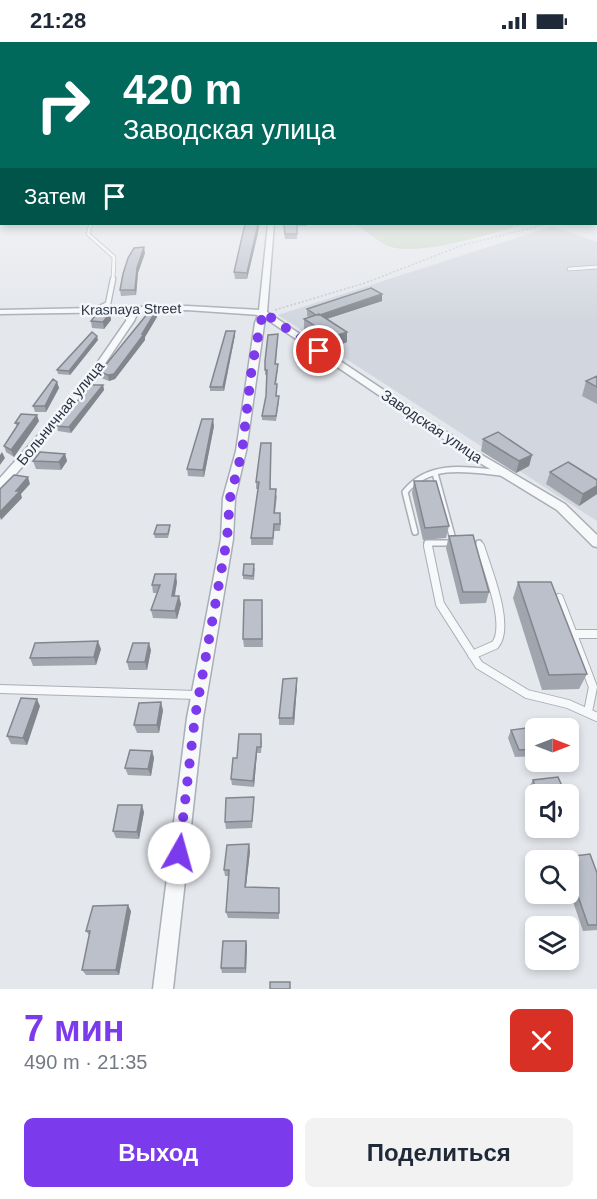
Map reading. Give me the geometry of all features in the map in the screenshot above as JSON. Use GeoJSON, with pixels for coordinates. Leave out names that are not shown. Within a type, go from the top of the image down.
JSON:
{"type":"FeatureCollection","features":[{"type":"Feature","properties":{"kind":"street"},"geometry":{"type":"LineString","coordinates":[[163,989],[199,695],[227,539],[230,498],[242,452],[253,359],[263,312],[270,233]]}},
{"type":"Feature","properties":{"kind":"street","name":"Больничная улица"},"geometry":{"type":"LineString","coordinates":[[0,485],[82,392],[130,321],[135,308]]}},
{"type":"Feature","properties":{"kind":"street","name":"Krasnaya Street"},"geometry":{"type":"LineString","coordinates":[[0,312],[187,308],[263,312]]}},
{"type":"Feature","properties":{"kind":"street","name":"Заводская улица"},"geometry":{"type":"LineString","coordinates":[[263,312],[505,473],[561,507],[597,543]]}},
{"type":"Feature","properties":{"kind":"lane"},"geometry":{"type":"LineString","coordinates":[[88,233],[114,257],[115,272],[108,304]]}},
{"type":"Feature","properties":{"kind":"lane"},"geometry":{"type":"LineString","coordinates":[[569,269],[597,267]]}},
{"type":"Feature","properties":{"kind":"lane"},"geometry":{"type":"LineString","coordinates":[[98,309],[108,304],[120,309]]}},
{"type":"Feature","properties":{"kind":"lane"},"geometry":{"type":"LineString","coordinates":[[415,532],[405,492],[408,486],[424,476],[463,469],[505,473]]}},
{"type":"Feature","properties":{"kind":"lane"},"geometry":{"type":"LineString","coordinates":[[435,473],[454,543],[427,543],[440,604],[472,655],[479,665],[527,694],[568,704],[597,717]]}},
{"type":"Feature","properties":{"kind":"lane"},"geometry":{"type":"LineString","coordinates":[[472,655],[490,649],[498,643],[501,633],[497,609],[479,543]]}},
{"type":"Feature","properties":{"kind":"lane"},"geometry":{"type":"LineString","coordinates":[[559,598],[593,687],[588,712]]}},
{"type":"Feature","properties":{"kind":"lane"},"geometry":{"type":"LineString","coordinates":[[573,634],[597,634]]}},
{"type":"Feature","properties":{"kind":"lane"},"geometry":{"type":"LineString","coordinates":[[0,689],[199,695]]}},
{"type":"Feature","properties":{"kind":"path"},"geometry":{"type":"LineString","coordinates":[[263,312],[365,283],[463,244],[508,233]]}},
{"type":"Feature","properties":{"kind":"shaded area"},"geometry":{"type":"Polygon","coordinates":[[[531,233],[573,233],[597,242],[597,521],[278,315],[531,233]]]}},
{"type":"Feature","properties":{"kind":"green space"},"geometry":{"type":"Polygon","coordinates":[[[369,233],[493,233],[434,247],[415,249],[386,245],[369,233]]]}},
{"type":"Feature","properties":{"kind":"building"},"geometry":{"type":"Polygon","coordinates":[[[243,233],[256,233],[247,273],[234,272],[243,233]]]}},
{"type":"Feature","properties":{"kind":"building"},"geometry":{"type":"Polygon","coordinates":[[[144,247],[137,268],[135,290],[120,290],[128,258],[134,248],[144,247]]]}},
{"type":"Feature","properties":{"kind":"building"},"geometry":{"type":"Polygon","coordinates":[[[371,288],[382,294],[320,315],[307,309],[371,288]]]}},
{"type":"Feature","properties":{"kind":"building"},"geometry":{"type":"Polygon","coordinates":[[[152,308],[156,311],[142,334],[144,334],[114,374],[108,375],[100,372],[152,308]]]}},
{"type":"Feature","properties":{"kind":"building"},"geometry":{"type":"Polygon","coordinates":[[[98,312],[110,313],[103,322],[91,321],[98,312]]]}},
{"type":"Feature","properties":{"kind":"building"},"geometry":{"type":"Polygon","coordinates":[[[319,314],[347,332],[332,337],[304,319],[319,314]]]}},
{"type":"Feature","properties":{"kind":"building"},"geometry":{"type":"Polygon","coordinates":[[[226,331],[235,331],[223,387],[210,387],[226,331]]]}},
{"type":"Feature","properties":{"kind":"building"},"geometry":{"type":"Polygon","coordinates":[[[92,332],[97,336],[69,371],[57,370],[92,332]]]}},
{"type":"Feature","properties":{"kind":"building"},"geometry":{"type":"Polygon","coordinates":[[[278,334],[275,384],[277,384],[276,396],[279,396],[276,416],[262,416],[266,396],[265,361],[268,335],[278,334]]]}},
{"type":"Feature","properties":{"kind":"building"},"geometry":{"type":"Polygon","coordinates":[[[597,376],[597,387],[586,381],[597,376]]]}},
{"type":"Feature","properties":{"kind":"building"},"geometry":{"type":"Polygon","coordinates":[[[53,379],[57,382],[45,406],[33,406],[53,379]]]}},
{"type":"Feature","properties":{"kind":"building"},"geometry":{"type":"Polygon","coordinates":[[[91,385],[103,385],[69,427],[56,426],[91,385]]]}},
{"type":"Feature","properties":{"kind":"building"},"geometry":{"type":"Polygon","coordinates":[[[21,414],[37,415],[11,450],[4,446],[19,423],[15,423],[21,414]]]}},
{"type":"Feature","properties":{"kind":"building"},"geometry":{"type":"Polygon","coordinates":[[[202,419],[213,419],[203,470],[187,469],[202,419]]]}},
{"type":"Feature","properties":{"kind":"building"},"geometry":{"type":"Polygon","coordinates":[[[498,432],[532,455],[519,461],[483,439],[498,432]]]}},
{"type":"Feature","properties":{"kind":"building"},"geometry":{"type":"Polygon","coordinates":[[[261,443],[271,443],[270,489],[276,489],[274,513],[280,513],[280,524],[274,524],[273,538],[251,538],[259,482],[256,482],[261,443]]]}},
{"type":"Feature","properties":{"kind":"building"},"geometry":{"type":"Polygon","coordinates":[[[40,452],[65,454],[59,462],[33,461],[40,452]]]}},
{"type":"Feature","properties":{"kind":"building"},"geometry":{"type":"Polygon","coordinates":[[[568,462],[597,480],[597,486],[583,494],[550,472],[568,462]]]}},
{"type":"Feature","properties":{"kind":"building"},"geometry":{"type":"Polygon","coordinates":[[[14,475],[28,477],[16,491],[20,491],[0,512],[0,489],[14,475]]]}},
{"type":"Feature","properties":{"kind":"building"},"geometry":{"type":"Polygon","coordinates":[[[414,481],[436,481],[449,526],[425,528],[414,481]]]}},
{"type":"Feature","properties":{"kind":"building"},"geometry":{"type":"Polygon","coordinates":[[[157,525],[170,525],[168,534],[154,534],[157,525]]]}},
{"type":"Feature","properties":{"kind":"building"},"geometry":{"type":"Polygon","coordinates":[[[473,535],[489,592],[463,592],[449,536],[473,535]]]}},
{"type":"Feature","properties":{"kind":"building"},"geometry":{"type":"Polygon","coordinates":[[[244,564],[254,564],[253,576],[243,575],[244,564]]]}},
{"type":"Feature","properties":{"kind":"building"},"geometry":{"type":"Polygon","coordinates":[[[155,574],[176,574],[172,596],[179,596],[175,611],[151,610],[160,585],[152,585],[155,574]]]}},
{"type":"Feature","properties":{"kind":"building"},"geometry":{"type":"Polygon","coordinates":[[[518,582],[551,582],[587,674],[549,675],[518,582]]]}},
{"type":"Feature","properties":{"kind":"building"},"geometry":{"type":"Polygon","coordinates":[[[244,600],[262,600],[262,639],[243,639],[244,600]]]}},
{"type":"Feature","properties":{"kind":"building"},"geometry":{"type":"Polygon","coordinates":[[[98,641],[94,657],[30,658],[35,643],[98,641]]]}},
{"type":"Feature","properties":{"kind":"building"},"geometry":{"type":"Polygon","coordinates":[[[133,643],[149,643],[145,662],[127,662],[133,643]]]}},
{"type":"Feature","properties":{"kind":"building"},"geometry":{"type":"Polygon","coordinates":[[[297,678],[293,718],[279,718],[283,679],[297,678]]]}},
{"type":"Feature","properties":{"kind":"building"},"geometry":{"type":"Polygon","coordinates":[[[21,698],[37,699],[23,738],[7,736],[21,698]]]}},
{"type":"Feature","properties":{"kind":"building"},"geometry":{"type":"Polygon","coordinates":[[[161,702],[157,725],[134,725],[139,703],[161,702]]]}},
{"type":"Feature","properties":{"kind":"building"},"geometry":{"type":"Polygon","coordinates":[[[525,728],[525,750],[519,750],[511,730],[525,728]]]}},
{"type":"Feature","properties":{"kind":"building"},"geometry":{"type":"Polygon","coordinates":[[[239,734],[261,734],[261,747],[257,747],[253,781],[231,779],[233,758],[237,758],[239,734]]]}},
{"type":"Feature","properties":{"kind":"building"},"geometry":{"type":"Polygon","coordinates":[[[130,750],[152,751],[148,769],[125,768],[130,750]]]}},
{"type":"Feature","properties":{"kind":"building"},"geometry":{"type":"Polygon","coordinates":[[[558,777],[561,784],[534,784],[533,780],[558,777]]]}},
{"type":"Feature","properties":{"kind":"building"},"geometry":{"type":"Polygon","coordinates":[[[254,797],[252,821],[225,822],[226,798],[254,797]]]}},
{"type":"Feature","properties":{"kind":"building"},"geometry":{"type":"Polygon","coordinates":[[[118,805],[142,805],[137,832],[113,831],[118,805]]]}},
{"type":"Feature","properties":{"kind":"building"},"geometry":{"type":"Polygon","coordinates":[[[249,844],[245,887],[279,888],[279,913],[226,912],[229,870],[224,870],[227,845],[249,844]]]}},
{"type":"Feature","properties":{"kind":"building"},"geometry":{"type":"Polygon","coordinates":[[[590,854],[597,873],[597,925],[588,925],[579,899],[579,855],[590,854]]]}},
{"type":"Feature","properties":{"kind":"building"},"geometry":{"type":"Polygon","coordinates":[[[128,905],[116,970],[82,970],[90,931],[86,931],[93,906],[128,905]]]}},
{"type":"Feature","properties":{"kind":"building"},"geometry":{"type":"Polygon","coordinates":[[[223,941],[246,941],[245,968],[221,968],[223,941]]]}},
{"type":"Feature","properties":{"kind":"building"},"geometry":{"type":"Polygon","coordinates":[[[270,982],[290,982],[290,989],[270,989],[270,982]]]}},
{"type":"Feature","properties":{"kind":"route"},"geometry":{"type":"LineString","coordinates":[[179,853],[195,717],[227,539],[230,498],[242,452],[252,366],[263,312],[319,351]]}}]}
